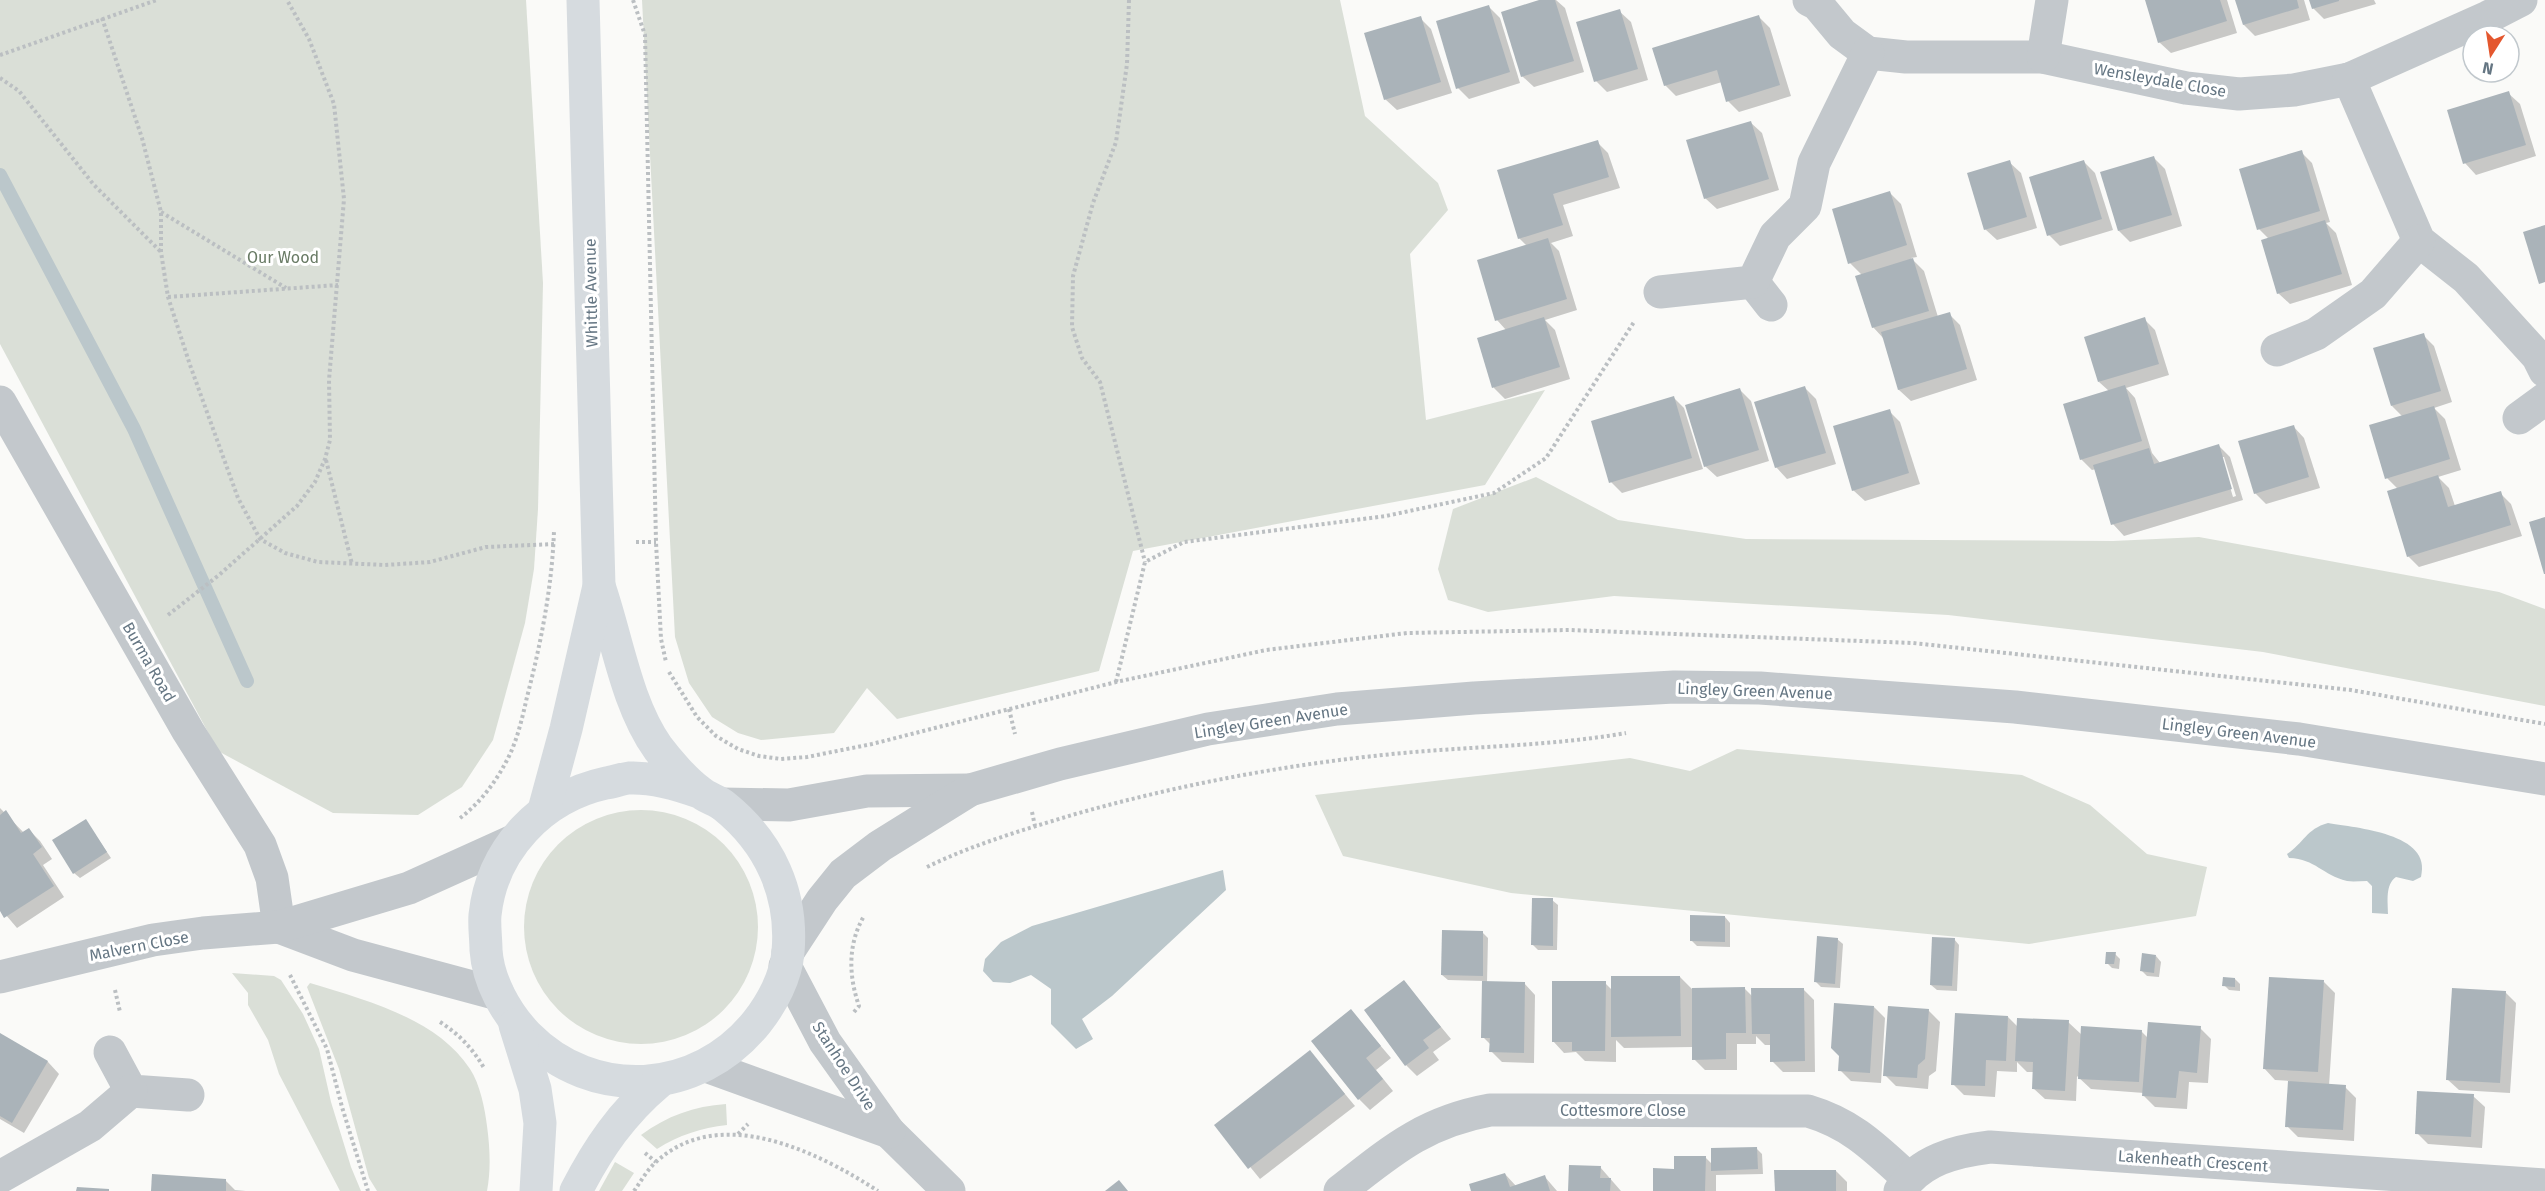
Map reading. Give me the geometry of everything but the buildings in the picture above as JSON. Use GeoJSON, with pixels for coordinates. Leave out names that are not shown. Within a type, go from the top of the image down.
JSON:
{"type":"FeatureCollection","features":[{"type":"Feature","properties":{"kind":"main road","name":"Whittle Avenue"},"geometry":{"type":"LineString","coordinates":[[544,810],[566,729],[599,585],[583,0]]}},
{"type":"Feature","properties":{"kind":"main road","name":"Whittle Avenue"},"geometry":{"type":"LineString","coordinates":[[599,585],[636,708],[658,748],[711,798],[754,833],[776,869],[788,909],[787,959]]}},
{"type":"Feature","properties":{"kind":"main road"},"geometry":{"type":"LineString","coordinates":[[536,1191],[540,1123],[535,1089],[514,1022],[498,994],[486,955],[485,915],[494,877],[513,841],[544,810],[584,788],[629,778],[674,783],[711,798]]}},
{"type":"Feature","properties":{"kind":"main road"},"geometry":{"type":"LineString","coordinates":[[514,1022],[543,1051],[578,1071],[618,1081],[659,1082],[706,1066],[742,1041],[769,1007],[787,959]]}},
{"type":"Feature","properties":{"kind":"main road"},"geometry":{"type":"LineString","coordinates":[[576,1191],[615,1125],[636,1101],[659,1082]]}},
{"type":"Feature","properties":{"kind":"street"},"geometry":{"type":"LineString","coordinates":[[1660,292],[1762,293],[1775,237],[1805,206],[1814,163],[1868,53],[1842,34],[1817,4],[1809,0]]}},
{"type":"Feature","properties":{"kind":"street"},"geometry":{"type":"LineString","coordinates":[[2043,57],[2052,0]]}},
{"type":"Feature","properties":{"kind":"street","name":"Wensleydale Close"},"geometry":{"type":"LineString","coordinates":[[1868,53],[1906,57],[2043,57],[2186,88],[2240,94],[2294,90],[2349,79],[2521,0]]}},
{"type":"Feature","properties":{"kind":"street"},"geometry":{"type":"LineString","coordinates":[[2349,79],[2419,241],[2466,278],[2538,357],[2545,371]]}},
{"type":"Feature","properties":{"kind":"street"},"geometry":{"type":"LineString","coordinates":[[2277,350],[2316,334],[2373,294],[2419,241]]}},
{"type":"Feature","properties":{"kind":"street"},"geometry":{"type":"LineString","coordinates":[[2519,418],[2545,399]]}},
{"type":"Feature","properties":{"kind":"street","name":"Burma Road"},"geometry":{"type":"LineString","coordinates":[[0,402],[189,731],[260,845],[272,878],[279,927]]}},
{"type":"Feature","properties":{"kind":"street","name":"Lingley Green Avenue"},"geometry":{"type":"LineString","coordinates":[[711,798],[789,805],[867,792],[970,790],[1060,764],[1208,729],[1325,711],[1474,698],[1674,687],[1760,688],[2015,707],[2299,739],[2545,779]]}},
{"type":"Feature","properties":{"kind":"street","name":"Lingley Green Avenue"},"geometry":{"type":"LineString","coordinates":[[787,959],[822,900],[843,874],[880,846],[970,790]]}},
{"type":"Feature","properties":{"kind":"street","name":"Malvern Close"},"geometry":{"type":"LineString","coordinates":[[0,977],[153,940],[203,933],[279,927],[409,888],[513,841]]}},
{"type":"Feature","properties":{"kind":"street","name":"Malvern Close"},"geometry":{"type":"LineString","coordinates":[[279,927],[353,955],[498,994]]}},
{"type":"Feature","properties":{"kind":"street","name":"Stanhoe Drive"},"geometry":{"type":"LineString","coordinates":[[787,959],[825,1042],[889,1132],[949,1191]]}},
{"type":"Feature","properties":{"kind":"street"},"geometry":{"type":"LineString","coordinates":[[110,1052],[131,1091]]}},
{"type":"Feature","properties":{"kind":"street","name":"Stanhoe Drive"},"geometry":{"type":"LineString","coordinates":[[706,1066],[889,1132]]}},
{"type":"Feature","properties":{"kind":"street"},"geometry":{"type":"LineString","coordinates":[[0,1177],[90,1126],[131,1091],[188,1095]]}},
{"type":"Feature","properties":{"kind":"street","name":"Cottesmore Close"},"geometry":{"type":"LineString","coordinates":[[1340,1191],[1399,1145],[1420,1132],[1454,1118],[1490,1110],[1808,1111],[1847,1126],[1863,1137],[1904,1185]]}},
{"type":"Feature","properties":{"kind":"street","name":"Lakenheath Crescent"},"geometry":{"type":"LineString","coordinates":[[1904,1185],[1923,1167],[1967,1150],[1990,1147],[2499,1186],[2545,1185]]}},
{"type":"Feature","properties":{"kind":"path"},"geometry":{"type":"LineString","coordinates":[[0,55],[157,0]]}},
{"type":"Feature","properties":{"kind":"path"},"geometry":{"type":"LineString","coordinates":[[189,599],[297,506],[315,482],[330,440],[329,380],[344,199],[334,104],[309,39],[287,0]]}},
{"type":"Feature","properties":{"kind":"path"},"geometry":{"type":"LineString","coordinates":[[633,0],[645,35],[656,542],[661,639],[668,671],[697,717],[716,736],[738,749],[759,756],[781,759],[872,744],[1116,682],[1145,562],[1100,382],[1082,358],[1072,327],[1073,276],[1093,202],[1116,142],[1127,64],[1129,0]]}},
{"type":"Feature","properties":{"kind":"path"},"geometry":{"type":"LineString","coordinates":[[102,18],[142,138],[160,212],[161,252],[168,297],[189,365],[238,498],[260,539],[285,553],[318,562],[385,565],[430,562],[486,547],[554,544]]}},
{"type":"Feature","properties":{"kind":"path"},"geometry":{"type":"LineString","coordinates":[[0,78],[19,91],[94,185],[161,252]]}},
{"type":"Feature","properties":{"kind":"path"},"geometry":{"type":"LineString","coordinates":[[160,212],[287,288]]}},
{"type":"Feature","properties":{"kind":"path"},"geometry":{"type":"LineString","coordinates":[[168,297],[338,285]]}},
{"type":"Feature","properties":{"kind":"path"},"geometry":{"type":"LineString","coordinates":[[1145,562],[1184,542],[1386,516],[1494,493],[1546,458],[1635,319],[1660,292]]}},
{"type":"Feature","properties":{"kind":"path"},"geometry":{"type":"LineString","coordinates":[[325,459],[352,564]]}},
{"type":"Feature","properties":{"kind":"path"},"geometry":{"type":"LineString","coordinates":[[453,824],[468,812],[488,790],[507,762],[520,728],[534,673],[547,603],[555,526]]}},
{"type":"Feature","properties":{"kind":"path"},"geometry":{"type":"LineString","coordinates":[[916,873],[972,847],[1035,826],[1138,796],[1252,772],[1383,754],[1589,739],[1635,731]]}},
{"type":"Feature","properties":{"kind":"path"},"geometry":{"type":"LineString","coordinates":[[859,1006],[852,983],[851,967],[855,935],[865,914]]}},
{"type":"Feature","properties":{"kind":"path"},"geometry":{"type":"LineString","coordinates":[[287,970],[327,1048],[342,1107],[368,1191]]}},
{"type":"Feature","properties":{"kind":"path"},"geometry":{"type":"LineString","coordinates":[[432,1016],[456,1032],[475,1053],[489,1077]]}},
{"type":"Feature","properties":{"kind":"path"},"geometry":{"type":"LineString","coordinates":[[634,1191],[656,1162],[670,1151],[715,1136],[738,1134],[776,1142],[811,1154],[845,1170],[878,1191]]}},
{"type":"Feature","properties":{"kind":"green space","name":"Our Wood"},"geometry":{"type":"Polygon","coordinates":[[[0,0],[526,0],[543,283],[538,509],[534,569],[525,623],[493,740],[462,787],[418,815],[333,813],[218,751],[0,344],[0,0]]]}},
{"type":"Feature","properties":{"kind":"green space"},"geometry":{"type":"Polygon","coordinates":[[[642,0],[1340,0],[1365,116],[1438,183],[1448,210],[1410,254],[1426,420],[1545,390],[1485,485],[1133,551],[1099,671],[897,719],[867,688],[834,733],[761,740],[738,733],[712,717],[689,683],[675,637],[642,0]]]}},
{"type":"Feature","properties":{"kind":"green space"},"geometry":{"type":"Polygon","coordinates":[[[1536,477],[1618,520],[1746,539],[2113,541],[2199,537],[2499,592],[2545,609],[2545,706],[2263,652],[1948,615],[1614,596],[1488,612],[1448,600],[1438,569],[1453,509],[1536,477]]]}},
{"type":"Feature","properties":{"kind":"green space"},"geometry":{"type":"Polygon","coordinates":[[[1737,749],[2022,775],[2090,805],[2147,854],[2207,867],[2196,916],[2029,944],[1511,893],[1343,856],[1315,795],[1630,758],[1690,771],[1737,749]]]}},
{"type":"Feature","properties":{"kind":"green space"},"geometry":{"type":"Polygon","coordinates":[[[641,810],[664,812],[686,819],[706,830],[724,844],[738,862],[749,882],[756,904],[758,927],[756,950],[749,972],[738,992],[724,1010],[706,1024],[686,1035],[664,1042],[641,1044],[618,1042],[596,1035],[576,1024],[558,1010],[544,992],[533,972],[526,950],[524,927],[526,904],[533,882],[544,862],[558,844],[576,830],[596,819],[618,812],[641,810]]]}},
{"type":"Feature","properties":{"kind":"green space"},"geometry":{"type":"Polygon","coordinates":[[[232,973],[274,976],[281,980],[303,1014],[319,1049],[331,1102],[351,1167],[361,1191],[340,1191],[279,1074],[268,1040],[248,1005],[248,993],[232,973]]]}},
{"type":"Feature","properties":{"kind":"green space"},"geometry":{"type":"Polygon","coordinates":[[[310,983],[354,996],[398,1013],[439,1036],[456,1051],[474,1075],[483,1104],[489,1151],[487,1191],[377,1191],[369,1178],[339,1069],[307,987],[310,983]]]}},
{"type":"Feature","properties":{"kind":"green space"},"geometry":{"type":"Polygon","coordinates":[[[726,1104],[727,1125],[690,1133],[657,1149],[641,1135],[681,1113],[726,1104]]]}},
{"type":"Feature","properties":{"kind":"green space"},"geometry":{"type":"Polygon","coordinates":[[[615,1162],[634,1173],[622,1191],[599,1191],[615,1162]]]}},
{"type":"Feature","properties":{"kind":"shaded area"},"geometry":{"type":"Polygon","coordinates":[[[2328,823],[2390,835],[2415,851],[2422,862],[2421,877],[2413,881],[2396,877],[2392,880],[2388,894],[2388,914],[2372,913],[2372,886],[2367,881],[2347,881],[2306,861],[2289,858],[2287,854],[2310,833],[2328,823]]]}},
{"type":"Feature","properties":{"kind":"shaded area"},"geometry":{"type":"Polygon","coordinates":[[[1223,870],[1226,890],[1112,996],[1082,1019],[1093,1039],[1076,1049],[1051,1024],[1051,989],[1031,975],[1010,983],[993,982],[983,971],[985,959],[1001,942],[1032,926],[1223,870]]]}},
{"type":"Feature","properties":{"kind":"waterway"},"geometry":{"type":"LineString","coordinates":[[0,175],[134,429],[247,681]]}}]}
